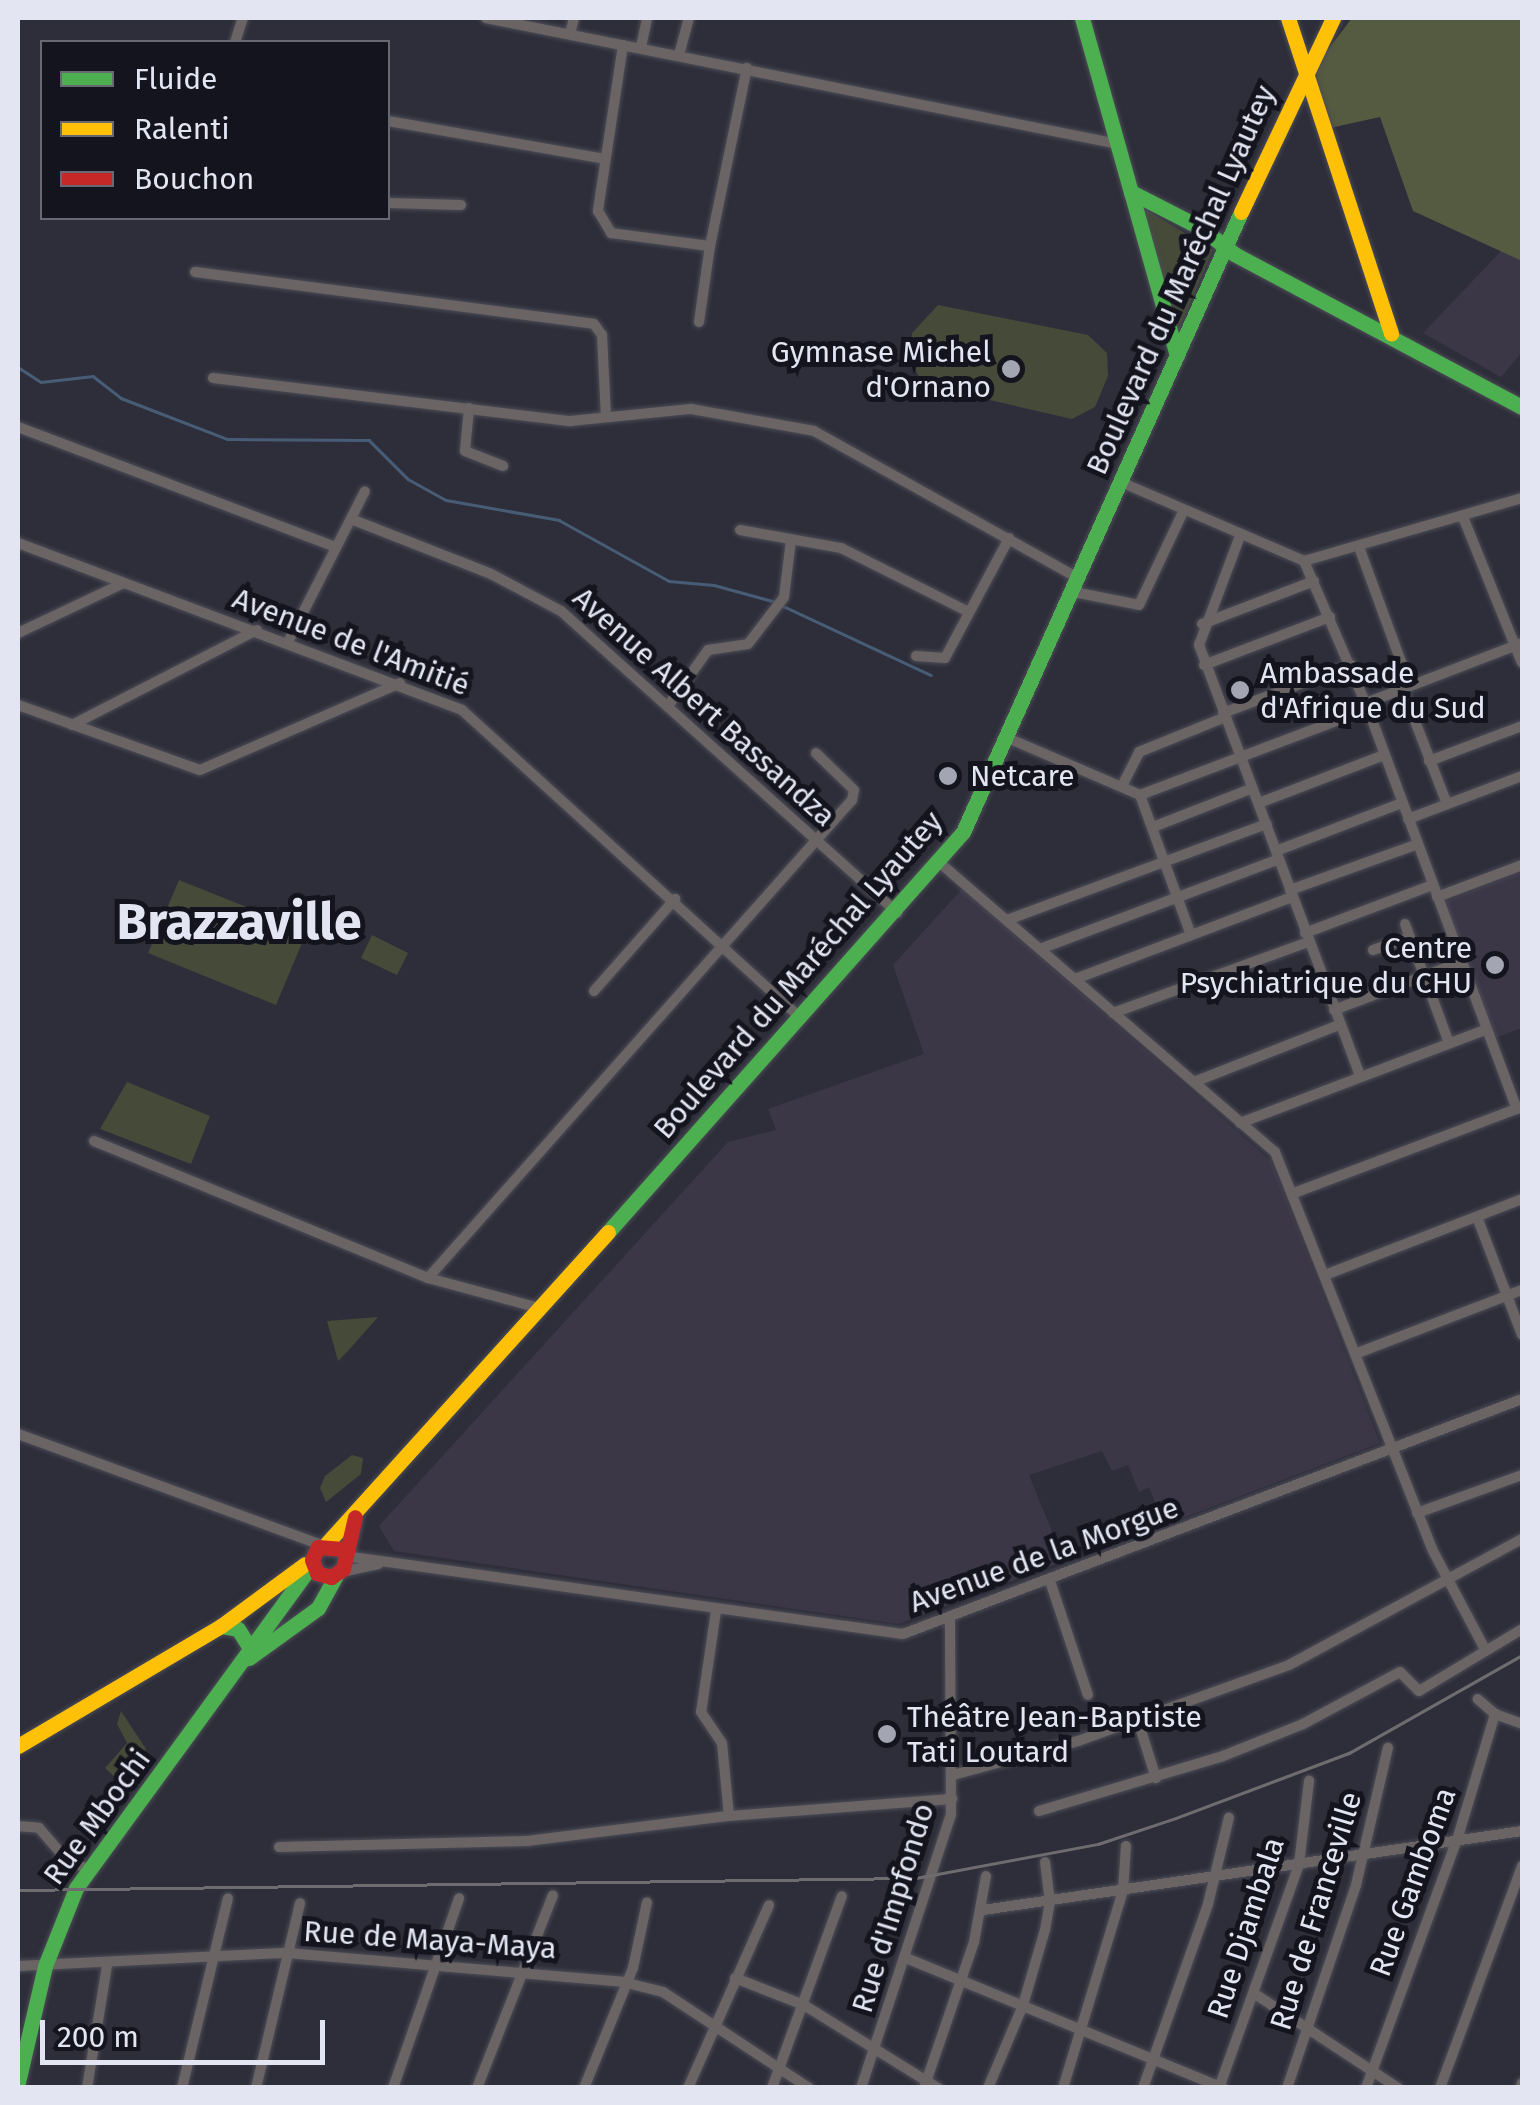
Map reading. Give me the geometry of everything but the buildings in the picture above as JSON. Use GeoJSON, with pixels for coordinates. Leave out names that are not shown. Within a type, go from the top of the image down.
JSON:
{"type":"FeatureCollection","features":[{"type":"Feature","properties":{"kind":"main road"},"geometry":{"type":"LineString","coordinates":[[1082,18],[1177,356]]}},
{"type":"Feature","properties":{"kind":"main road"},"geometry":{"type":"LineString","coordinates":[[1288,18],[1302,71],[1391,334]]}},
{"type":"Feature","properties":{"kind":"main road","name":"Boulevard du Maréchal Lyautey"},"geometry":{"type":"LineString","coordinates":[[328,1560],[358,1508],[897,913],[973,815],[1010,740],[1302,71],[1333,18]]}},
{"type":"Feature","properties":{"kind":"main road"},"geometry":{"type":"LineString","coordinates":[[1131,192],[1522,407]]}},
{"type":"Feature","properties":{"kind":"main road"},"geometry":{"type":"LineString","coordinates":[[1227,244],[1242,258],[1268,268]]}},
{"type":"Feature","properties":{"kind":"main road"},"geometry":{"type":"LineString","coordinates":[[1217,268],[1242,258]]}},
{"type":"Feature","properties":{"kind":"main road"},"geometry":{"type":"LineString","coordinates":[[257,1603],[291,1592],[328,1560]]}},
{"type":"Feature","properties":{"kind":"main road"},"geometry":{"type":"LineString","coordinates":[[18,1746],[328,1560]]}},
{"type":"Feature","properties":{"kind":"main road","name":"Rue Mbochi"},"geometry":{"type":"LineString","coordinates":[[18,2082],[44,1966],[61,1916],[88,1870],[249,1656],[291,1592],[328,1560]]}},
{"type":"Feature","properties":{"kind":"main road","name":"Rue Mbochi"},"geometry":{"type":"LineString","coordinates":[[249,1656],[318,1608],[328,1560]]}},
{"type":"Feature","properties":{"kind":"main road"},"geometry":{"type":"LineString","coordinates":[[221,1626],[238,1629],[249,1656]]}},
{"type":"Feature","properties":{"kind":"street"},"geometry":{"type":"LineString","coordinates":[[486,18],[1118,144]]}},
{"type":"Feature","properties":{"kind":"street"},"geometry":{"type":"LineString","coordinates":[[570,34],[574,18]]}},
{"type":"Feature","properties":{"kind":"street"},"geometry":{"type":"LineString","coordinates":[[641,47],[647,18]]}},
{"type":"Feature","properties":{"kind":"street"},"geometry":{"type":"LineString","coordinates":[[678,54],[688,18]]}},
{"type":"Feature","properties":{"kind":"street"},"geometry":{"type":"LineString","coordinates":[[623,45],[598,210],[605,228],[710,246]]}},
{"type":"Feature","properties":{"kind":"street"},"geometry":{"type":"LineString","coordinates":[[699,322],[710,246],[747,68]]}},
{"type":"Feature","properties":{"kind":"street"},"geometry":{"type":"LineString","coordinates":[[390,121],[605,160]]}},
{"type":"Feature","properties":{"kind":"street"},"geometry":{"type":"LineString","coordinates":[[390,203],[461,206]]}},
{"type":"Feature","properties":{"kind":"street"},"geometry":{"type":"LineString","coordinates":[[195,272],[594,324],[602,335],[606,416]]}},
{"type":"Feature","properties":{"kind":"street"},"geometry":{"type":"LineString","coordinates":[[214,378],[570,421],[691,409],[828,434],[1009,538],[1077,586],[1139,606],[1184,510]]}},
{"type":"Feature","properties":{"kind":"street"},"geometry":{"type":"LineString","coordinates":[[469,408],[464,451],[503,466]]}},
{"type":"Feature","properties":{"kind":"street"},"geometry":{"type":"LineString","coordinates":[[18,428],[335,547]]}},
{"type":"Feature","properties":{"kind":"street"},"geometry":{"type":"LineString","coordinates":[[1123,482],[1304,561],[1522,498]]}},
{"type":"Feature","properties":{"kind":"street"},"geometry":{"type":"LineString","coordinates":[[288,642],[365,491]]}},
{"type":"Feature","properties":{"kind":"street"},"geometry":{"type":"LineString","coordinates":[[1464,517],[1519,644],[1522,663]]}},
{"type":"Feature","properties":{"kind":"street","name":"Avenue Albert Bassandza"},"geometry":{"type":"LineString","coordinates":[[351,519],[540,598],[668,706],[897,913]]}},
{"type":"Feature","properties":{"kind":"street"},"geometry":{"type":"LineString","coordinates":[[740,530],[840,548],[966,611]]}},
{"type":"Feature","properties":{"kind":"street"},"geometry":{"type":"LineString","coordinates":[[1240,536],[1202,624],[1204,666],[1259,802],[1360,1076]]}},
{"type":"Feature","properties":{"kind":"street"},"geometry":{"type":"LineString","coordinates":[[916,656],[945,658],[966,611],[1009,538]]}},
{"type":"Feature","properties":{"kind":"street"},"geometry":{"type":"LineString","coordinates":[[668,706],[708,650],[744,646],[773,612],[784,597],[791,540]]}},
{"type":"Feature","properties":{"kind":"street","name":"Avenue de l'Amitié"},"geometry":{"type":"LineString","coordinates":[[18,542],[400,683],[480,722],[725,944],[801,1019]]}},
{"type":"Feature","properties":{"kind":"street"},"geometry":{"type":"LineString","coordinates":[[1359,547],[1446,804]]}},
{"type":"Feature","properties":{"kind":"street"},"geometry":{"type":"LineString","coordinates":[[1294,1193],[1520,1108],[1461,962],[1351,665],[1304,561]]}},
{"type":"Feature","properties":{"kind":"street"},"geometry":{"type":"LineString","coordinates":[[1202,624],[1314,581]]}},
{"type":"Feature","properties":{"kind":"street"},"geometry":{"type":"LineString","coordinates":[[18,634],[124,583]]}},
{"type":"Feature","properties":{"kind":"street"},"geometry":{"type":"LineString","coordinates":[[1204,666],[1330,617]]}},
{"type":"Feature","properties":{"kind":"street"},"geometry":{"type":"LineString","coordinates":[[72,725],[257,630]]}},
{"type":"Feature","properties":{"kind":"street"},"geometry":{"type":"LineString","coordinates":[[1140,795],[1519,644]]}},
{"type":"Feature","properties":{"kind":"street"},"geometry":{"type":"LineString","coordinates":[[1122,786],[1139,752],[1351,665]]}},
{"type":"Feature","properties":{"kind":"street"},"geometry":{"type":"LineString","coordinates":[[18,705],[200,770],[400,683]]}},
{"type":"Feature","properties":{"kind":"street"},"geometry":{"type":"LineString","coordinates":[[1429,760],[1522,726]]}},
{"type":"Feature","properties":{"kind":"street"},"geometry":{"type":"LineString","coordinates":[[1010,740],[1140,795],[1191,935]]}},
{"type":"Feature","properties":{"kind":"street"},"geometry":{"type":"LineString","coordinates":[[428,1278],[855,793],[816,753]]}},
{"type":"Feature","properties":{"kind":"street"},"geometry":{"type":"LineString","coordinates":[[1259,802],[1384,754]]}},
{"type":"Feature","properties":{"kind":"street"},"geometry":{"type":"LineString","coordinates":[[1408,819],[1522,776]]}},
{"type":"Feature","properties":{"kind":"street"},"geometry":{"type":"LineString","coordinates":[[1153,827],[1253,788]]}},
{"type":"Feature","properties":{"kind":"street"},"geometry":{"type":"LineString","coordinates":[[1040,949],[1402,804]]}},
{"type":"Feature","properties":{"kind":"street"},"geometry":{"type":"LineString","coordinates":[[1007,920],[1267,824]]}},
{"type":"Feature","properties":{"kind":"street"},"geometry":{"type":"LineString","coordinates":[[1075,979],[1418,844]]}},
{"type":"Feature","properties":{"kind":"street"},"geometry":{"type":"LineString","coordinates":[[940,862],[1275,1152],[1390,1450],[1448,1581],[1486,1651]]}},
{"type":"Feature","properties":{"kind":"street"},"geometry":{"type":"LineString","coordinates":[[1114,1014],[1435,891],[1522,865]]}},
{"type":"Feature","properties":{"kind":"street"},"geometry":{"type":"LineString","coordinates":[[594,992],[675,899]]}},
{"type":"Feature","properties":{"kind":"street"},"geometry":{"type":"LineString","coordinates":[[1406,924],[1449,1043]]}},
{"type":"Feature","properties":{"kind":"street"},"geometry":{"type":"LineString","coordinates":[[1373,950],[1410,937]]}},
{"type":"Feature","properties":{"kind":"street"},"geometry":{"type":"LineString","coordinates":[[1334,1010],[1461,962]]}},
{"type":"Feature","properties":{"kind":"street"},"geometry":{"type":"LineString","coordinates":[[1194,1082],[1340,1024]]}},
{"type":"Feature","properties":{"kind":"street"},"geometry":{"type":"LineString","coordinates":[[1240,1123],[1487,1029]]}},
{"type":"Feature","properties":{"kind":"street"},"geometry":{"type":"LineString","coordinates":[[94,1142],[428,1278],[538,1308]]}},
{"type":"Feature","properties":{"kind":"street"},"geometry":{"type":"LineString","coordinates":[[1325,1275],[1522,1200]]}},
{"type":"Feature","properties":{"kind":"street"},"geometry":{"type":"LineString","coordinates":[[1477,1217],[1522,1335]]}},
{"type":"Feature","properties":{"kind":"street"},"geometry":{"type":"LineString","coordinates":[[1355,1354],[1522,1290]]}},
{"type":"Feature","properties":{"kind":"street","name":"Avenue de la Morgue"},"geometry":{"type":"LineString","coordinates":[[328,1560],[384,1562],[892,1634],[950,1620],[1522,1398]]}},
{"type":"Feature","properties":{"kind":"street"},"geometry":{"type":"LineString","coordinates":[[18,1434],[291,1536],[328,1560]]}},
{"type":"Feature","properties":{"kind":"street"},"geometry":{"type":"LineString","coordinates":[[1418,1514],[1522,1474]]}},
{"type":"Feature","properties":{"kind":"street"},"geometry":{"type":"LineString","coordinates":[[953,1775],[1138,1721],[1323,1650],[1522,1539]]}},
{"type":"Feature","properties":{"kind":"street"},"geometry":{"type":"LineString","coordinates":[[1050,1582],[1088,1695]]}},
{"type":"Feature","properties":{"kind":"street"},"geometry":{"type":"LineString","coordinates":[[716,1610],[701,1712],[722,1744],[729,1816]]}},
{"type":"Feature","properties":{"kind":"street","name":"Rue d'Impfondo"},"geometry":{"type":"LineString","coordinates":[[861,2088],[946,1841],[953,1775],[950,1620]]}},
{"type":"Feature","properties":{"kind":"street"},"geometry":{"type":"LineString","coordinates":[[1039,1810],[1156,1778],[1303,1724],[1400,1672],[1419,1691],[1522,1629]]}},
{"type":"Feature","properties":{"kind":"street"},"geometry":{"type":"LineString","coordinates":[[1478,1699],[1495,1714],[1522,1724]]}},
{"type":"Feature","properties":{"kind":"street","name":"Rue Gamboma"},"geometry":{"type":"LineString","coordinates":[[1366,2088],[1457,1840],[1495,1714]]}},
{"type":"Feature","properties":{"kind":"street"},"geometry":{"type":"LineString","coordinates":[[1138,1721],[1156,1778]]}},
{"type":"Feature","properties":{"kind":"street","name":"Rue de Franceville"},"geometry":{"type":"LineString","coordinates":[[1286,2088],[1364,1853],[1388,1748]]}},
{"type":"Feature","properties":{"kind":"street","name":"Rue Djambala"},"geometry":{"type":"LineString","coordinates":[[1220,2087],[1299,1864],[1309,1781]]}},
{"type":"Feature","properties":{"kind":"street"},"geometry":{"type":"LineString","coordinates":[[279,1847],[527,1841],[729,1816],[952,1799]]}},
{"type":"Feature","properties":{"kind":"street"},"geometry":{"type":"LineString","coordinates":[[1143,2088],[1216,1878],[1230,1817]]}},
{"type":"Feature","properties":{"kind":"street"},"geometry":{"type":"LineString","coordinates":[[18,1826],[40,1828],[63,1856],[88,1870]]}},
{"type":"Feature","properties":{"kind":"street"},"geometry":{"type":"LineString","coordinates":[[983,1910],[1522,1831]]}},
{"type":"Feature","properties":{"kind":"street"},"geometry":{"type":"LineString","coordinates":[[1063,2088],[1123,1891],[1126,1846]]}},
{"type":"Feature","properties":{"kind":"street"},"geometry":{"type":"LineString","coordinates":[[988,2088],[1023,2005],[1050,1902],[1045,1862]]}},
{"type":"Feature","properties":{"kind":"street"},"geometry":{"type":"LineString","coordinates":[[1440,2088],[1522,1866]]}},
{"type":"Feature","properties":{"kind":"street"},"geometry":{"type":"LineString","coordinates":[[925,2084],[983,1910],[986,1876]]}},
{"type":"Feature","properties":{"kind":"street"},"geometry":{"type":"LineString","coordinates":[[477,2088],[553,1896]]}},
{"type":"Feature","properties":{"kind":"street"},"geometry":{"type":"LineString","coordinates":[[772,2088],[842,1896]]}},
{"type":"Feature","properties":{"kind":"street"},"geometry":{"type":"LineString","coordinates":[[182,2088],[228,1898]]}},
{"type":"Feature","properties":{"kind":"street"},"geometry":{"type":"LineString","coordinates":[[393,2088],[440,1965],[459,1898]]}},
{"type":"Feature","properties":{"kind":"street"},"geometry":{"type":"LineString","coordinates":[[584,2088],[623,1982],[633,1968],[647,1902]]}},
{"type":"Feature","properties":{"kind":"street"},"geometry":{"type":"LineString","coordinates":[[256,2088],[300,1904]]}},
{"type":"Feature","properties":{"kind":"street"},"geometry":{"type":"LineString","coordinates":[[688,2088],[768,1905]]}},
{"type":"Feature","properties":{"kind":"street","name":"Rue de Maya-Maya"},"geometry":{"type":"LineString","coordinates":[[18,1966],[107,1966],[287,1953],[522,1970],[623,1982],[662,1992],[809,2088]]}},
{"type":"Feature","properties":{"kind":"street"},"geometry":{"type":"LineString","coordinates":[[906,1958],[1220,2087]]}},
{"type":"Feature","properties":{"kind":"street"},"geometry":{"type":"LineString","coordinates":[[86,2088],[107,1966]]}},
{"type":"Feature","properties":{"kind":"street"},"geometry":{"type":"LineString","coordinates":[[735,1978],[804,2004],[876,2048],[925,2084],[938,2088]]}},
{"type":"Feature","properties":{"kind":"street"},"geometry":{"type":"LineString","coordinates":[[1254,1994],[1398,2088]]}},
{"type":"Feature","properties":{"kind":"shaded area"},"geometry":{"type":"Polygon","coordinates":[[[1501,251],[1522,261],[1522,352],[1501,377],[1423,333],[1501,251]]]}},
{"type":"Feature","properties":{"kind":"shaded area","name":"Centre Psychiatrique du CHU"},"geometry":{"type":"Polygon","coordinates":[[[1522,872],[1522,1028],[1495,1038],[1444,902],[1522,872]]]}},
{"type":"Feature","properties":{"kind":"shaded area"},"geometry":{"type":"Polygon","coordinates":[[[962,889],[1271,1161],[1380,1443],[1164,1525],[1149,1487],[1139,1492],[1128,1465],[1112,1471],[1102,1451],[1029,1475],[1064,1561],[899,1624],[394,1551],[379,1526],[728,1142],[776,1130],[768,1109],[924,1054],[893,965],[962,889]]]}},
{"type":"Feature","properties":{"kind":"green space"},"geometry":{"type":"Polygon","coordinates":[[[1352,18],[1522,18],[1522,261],[1413,211],[1380,117],[1330,128],[1311,72],[1352,18]]]}},
{"type":"Feature","properties":{"kind":"green space"},"geometry":{"type":"Polygon","coordinates":[[[1145,209],[1213,250],[1178,332],[1139,211],[1145,209]]]}},
{"type":"Feature","properties":{"kind":"green space","name":"Gymnase Michel d'Ornano"},"geometry":{"type":"Polygon","coordinates":[[[938,305],[1088,335],[1107,353],[1108,376],[1095,407],[1072,419],[924,385],[910,361],[912,333],[938,305]]]}},
{"type":"Feature","properties":{"kind":"green space"},"geometry":{"type":"Polygon","coordinates":[[[179,880],[307,931],[276,1005],[148,953],[179,880]]]}},
{"type":"Feature","properties":{"kind":"green space"},"geometry":{"type":"Polygon","coordinates":[[[372,935],[408,953],[397,975],[361,958],[372,935]]]}},
{"type":"Feature","properties":{"kind":"green space"},"geometry":{"type":"Polygon","coordinates":[[[127,1082],[210,1116],[191,1164],[100,1129],[127,1082]]]}},
{"type":"Feature","properties":{"kind":"green space"},"geometry":{"type":"Polygon","coordinates":[[[378,1317],[347,1352],[338,1361],[327,1321],[378,1317]]]}},
{"type":"Feature","properties":{"kind":"green space"},"geometry":{"type":"Polygon","coordinates":[[[352,1455],[363,1458],[361,1474],[326,1502],[320,1488],[325,1476],[352,1455]]]}},
{"type":"Feature","properties":{"kind":"green space"},"geometry":{"type":"Polygon","coordinates":[[[121,1711],[146,1749],[124,1786],[105,1768],[127,1743],[117,1724],[121,1711]]]}},
{"type":"Feature","properties":{"kind":"waterway"},"geometry":{"type":"LineString","coordinates":[[18,367],[41,382],[93,376],[121,398],[227,439],[369,440],[408,479],[446,500],[559,520],[669,581],[714,585],[776,602]]}},
{"type":"Feature","properties":{"kind":"waterway"},"geometry":{"type":"LineString","coordinates":[[783,606],[931,675]]}},
{"type":"Feature","properties":{"kind":"railway"},"geometry":{"type":"LineString","coordinates":[[18,1890],[916,1878],[1098,1844],[1176,1818],[1349,1753],[1522,1655]]}},
{"type":"Feature","properties":{"kind":"traffic: fast"},"geometry":{"type":"LineString","coordinates":[[1082,18],[1131,192],[1211,233]]}},
{"type":"Feature","properties":{"kind":"traffic: fast"},"geometry":{"type":"LineString","coordinates":[[1131,192],[1177,356]]}},
{"type":"Feature","properties":{"kind":"traffic: fast"},"geometry":{"type":"LineString","coordinates":[[608,1232],[963,832],[1241,212]]}},
{"type":"Feature","properties":{"kind":"traffic: fast"},"geometry":{"type":"LineString","coordinates":[[1205,231],[1234,254],[1522,407]]}},
{"type":"Feature","properties":{"kind":"traffic: fast"},"geometry":{"type":"LineString","coordinates":[[18,2082],[45,1966],[76,1888],[312,1564]]}},
{"type":"Feature","properties":{"kind":"traffic: fast"},"geometry":{"type":"LineString","coordinates":[[249,1658],[318,1608],[336,1576]]}},
{"type":"Feature","properties":{"kind":"traffic: fast"},"geometry":{"type":"LineString","coordinates":[[221,1626],[238,1629],[252,1651]]}},
{"type":"Feature","properties":{"kind":"traffic: slow"},"geometry":{"type":"LineString","coordinates":[[1288,18],[1391,334]]}},
{"type":"Feature","properties":{"kind":"traffic: slow"},"geometry":{"type":"LineString","coordinates":[[1241,212],[1333,18]]}},
{"type":"Feature","properties":{"kind":"traffic: slow"},"geometry":{"type":"LineString","coordinates":[[327,1543],[608,1232]]}},
{"type":"Feature","properties":{"kind":"traffic: slow"},"geometry":{"type":"LineString","coordinates":[[18,1746],[221,1626],[305,1564]]}},
{"type":"Feature","properties":{"kind":"traffic: jam"},"geometry":{"type":"LineString","coordinates":[[342,1549],[318,1547],[312,1560],[317,1573],[331,1577],[343,1569],[355,1517]]}},
{"type":"Feature","properties":{"kind":"place","name":"Gymnase Michel d'Ornano"},"geometry":{"type":"Point","coordinates":[1011,369]}},
{"type":"Feature","properties":{"kind":"place","name":"Ambassade d'Afrique du Sud"},"geometry":{"type":"Point","coordinates":[1240,690]}},
{"type":"Feature","properties":{"kind":"place","name":"Netcare"},"geometry":{"type":"Point","coordinates":[948,776]}},
{"type":"Feature","properties":{"kind":"place","name":"Centre Psychiatrique du CHU"},"geometry":{"type":"Point","coordinates":[1495,965]}},
{"type":"Feature","properties":{"kind":"place","name":"Théâtre Jean-Baptiste Tati Loutard"},"geometry":{"type":"Point","coordinates":[887,1734]}},
{"type":"Feature","properties":{"kind":"district","name":"Brazzaville"},"geometry":{"type":"Point","coordinates":[239,923]}}]}
